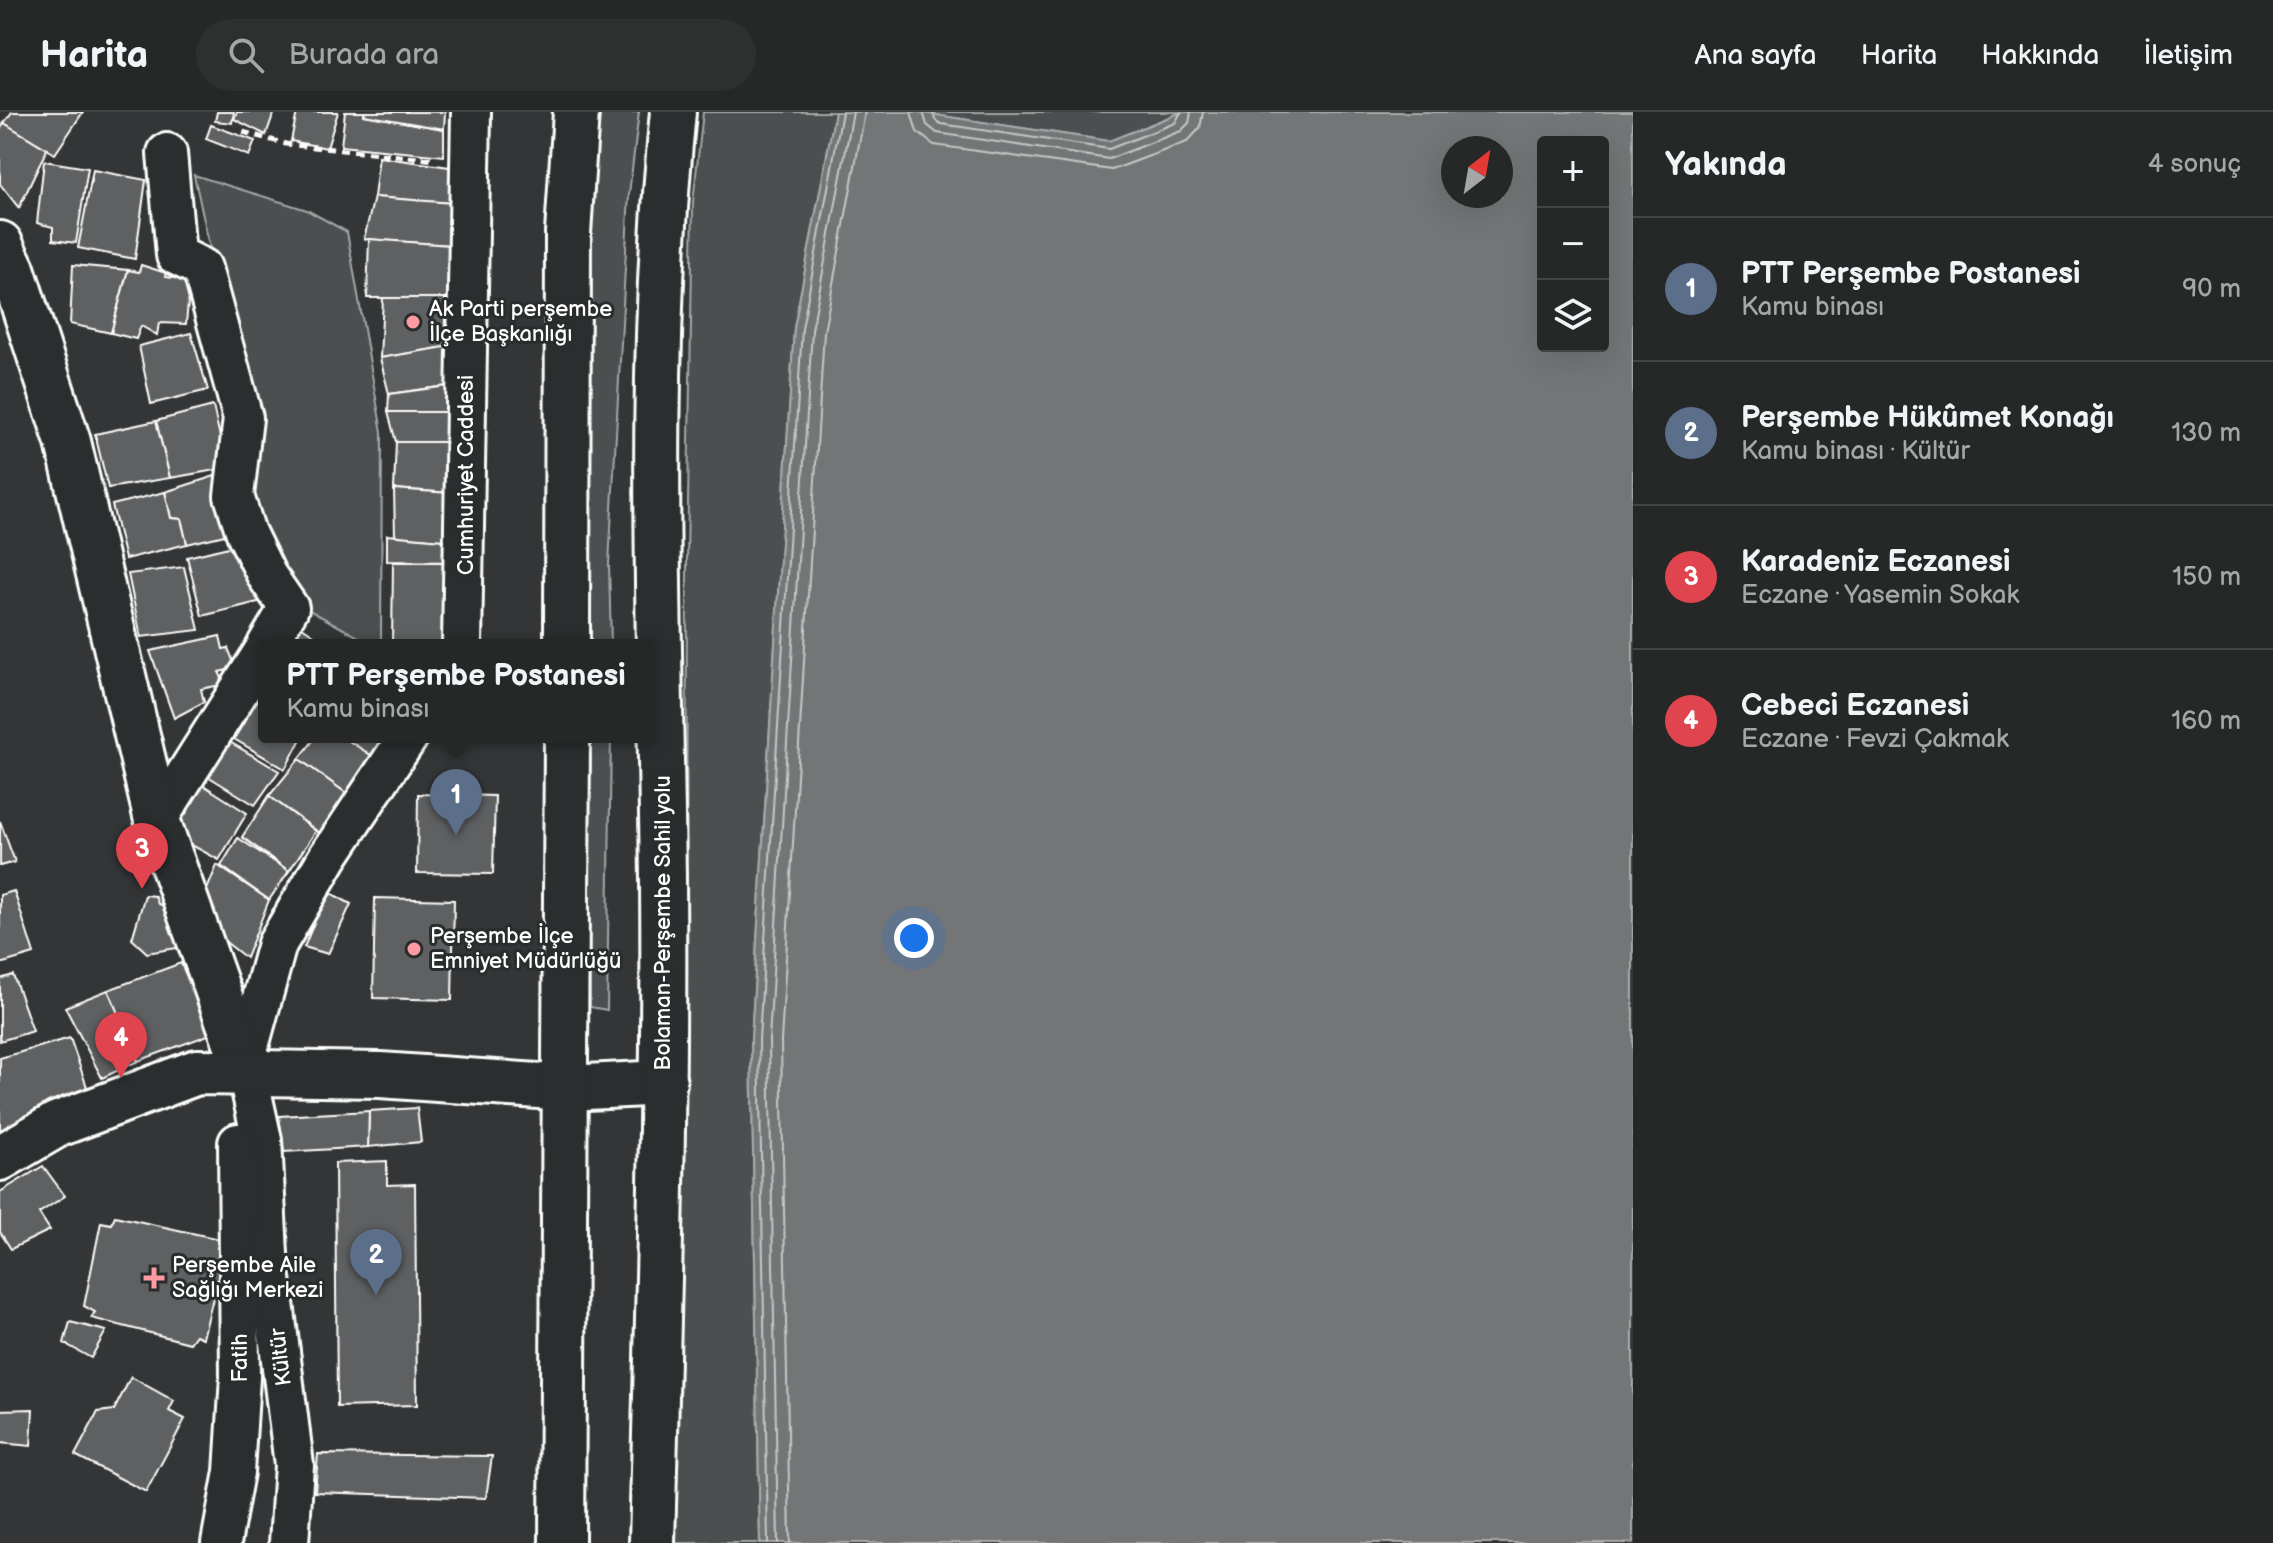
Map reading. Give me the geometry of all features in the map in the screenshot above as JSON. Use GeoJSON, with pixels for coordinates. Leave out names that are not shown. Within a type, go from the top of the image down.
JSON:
{"type":"FeatureCollection","features":[{"type":"Feature","properties":{"kind":"main road"},"geometry":{"type":"LineString","coordinates":[[567,639],[568,233],[576,112]]}},
{"type":"Feature","properties":{"kind":"main road","name":"Bolaman-Perşembe Sahil yolu"},"geometry":{"type":"LineString","coordinates":[[652,1543],[664,1083],[661,246],[673,112]]}},
{"type":"Feature","properties":{"kind":"main road"},"geometry":{"type":"LineString","coordinates":[[0,244],[12,269],[68,442],[157,820],[246,1068]]}},
{"type":"Feature","properties":{"kind":"main road"},"geometry":{"type":"LineString","coordinates":[[562,1543],[567,743]]}},
{"type":"Feature","properties":{"kind":"main road"},"geometry":{"type":"LineString","coordinates":[[0,1158],[58,1124],[197,1072],[246,1068],[567,1088],[664,1083]]}},
{"type":"Feature","properties":{"kind":"street","name":"Cumhuriyet Caddesi"},"geometry":{"type":"LineString","coordinates":[[462,639],[471,112]]}},
{"type":"Feature","properties":{"kind":"street"},"geometry":{"type":"LineString","coordinates":[[167,153],[176,255],[202,268],[243,418],[234,496],[253,547],[289,608],[271,639]]}},
{"type":"Feature","properties":{"kind":"street"},"geometry":{"type":"LineString","coordinates":[[157,820],[258,660]]}},
{"type":"Feature","properties":{"kind":"street"},"geometry":{"type":"LineString","coordinates":[[246,1068],[277,944],[328,857],[404,743]]}},
{"type":"Feature","properties":{"kind":"street","name":"Fatih"},"geometry":{"type":"LineString","coordinates":[[221,1543],[234,1472],[240,1377],[238,1143],[246,1068]]}},
{"type":"Feature","properties":{"kind":"street","name":"Kültür"},"geometry":{"type":"LineString","coordinates":[[246,1068],[262,1140],[268,1254],[294,1465],[289,1543]]}},
{"type":"Feature","properties":{"kind":"path"},"geometry":{"type":"LineString","coordinates":[[243,132],[286,144],[450,161],[468,158]]}},
{"type":"Feature","properties":{"kind":"shaded area"},"geometry":{"type":"Polygon","coordinates":[[[592,112],[639,112],[629,194],[609,564],[611,639],[586,639],[592,112]]]}},
{"type":"Feature","properties":{"kind":"shaded area"},"geometry":{"type":"Polygon","coordinates":[[[703,112],[835,112],[794,328],[751,1040],[760,1543],[674,1543],[686,1003],[687,561],[693,202],[703,112]]]}},
{"type":"Feature","properties":{"kind":"shaded area"},"geometry":{"type":"Polygon","coordinates":[[[916,112],[1182,112],[1109,141],[916,112]]]}},
{"type":"Feature","properties":{"kind":"shaded area"},"geometry":{"type":"Polygon","coordinates":[[[194,175],[307,210],[347,232],[382,432],[381,639],[362,639],[298,604],[237,495],[219,289],[194,175]]]}},
{"type":"Feature","properties":{"kind":"shaded area"},"geometry":{"type":"Polygon","coordinates":[[[587,743],[611,743],[607,1010],[590,1007],[587,743]]]}},
{"type":"Feature","properties":{"kind":"water"},"geometry":{"type":"Polygon","coordinates":[[[835,112],[916,112],[1109,141],[1182,112],[1633,112],[1633,1543],[760,1543],[751,1040],[794,328],[835,112]]]}},
{"type":"Feature","properties":{"kind":"building"},"geometry":{"type":"Polygon","coordinates":[[[12,112],[83,112],[55,154],[4,123],[12,112]]]}},
{"type":"Feature","properties":{"kind":"building"},"geometry":{"type":"Polygon","coordinates":[[[217,112],[234,112],[232,123],[215,121],[217,112]]]}},
{"type":"Feature","properties":{"kind":"building"},"geometry":{"type":"Polygon","coordinates":[[[237,112],[274,112],[266,135],[234,119],[237,112]]]}},
{"type":"Feature","properties":{"kind":"building"},"geometry":{"type":"Polygon","coordinates":[[[297,112],[338,112],[327,148],[291,141],[297,112]]]}},
{"type":"Feature","properties":{"kind":"building"},"geometry":{"type":"Polygon","coordinates":[[[345,112],[365,112],[364,115],[444,129],[444,156],[341,146],[345,112]]]}},
{"type":"Feature","properties":{"kind":"building"},"geometry":{"type":"Polygon","coordinates":[[[365,112],[445,112],[444,129],[364,115],[365,112]]]}},
{"type":"Feature","properties":{"kind":"building"},"geometry":{"type":"Polygon","coordinates":[[[4,123],[47,149],[19,208],[0,184],[0,130],[4,123]]]}},
{"type":"Feature","properties":{"kind":"building"},"geometry":{"type":"Polygon","coordinates":[[[211,125],[255,141],[249,156],[206,139],[211,125]]]}},
{"type":"Feature","properties":{"kind":"building"},"geometry":{"type":"Polygon","coordinates":[[[379,157],[456,168],[460,204],[374,197],[379,157]]]}},
{"type":"Feature","properties":{"kind":"building"},"geometry":{"type":"Polygon","coordinates":[[[44,161],[88,168],[76,243],[53,240],[53,227],[37,223],[44,161]]]}},
{"type":"Feature","properties":{"kind":"building"},"geometry":{"type":"Polygon","coordinates":[[[93,170],[146,180],[135,259],[78,248],[93,170]]]}},
{"type":"Feature","properties":{"kind":"building"},"geometry":{"type":"Polygon","coordinates":[[[374,197],[453,203],[450,245],[364,239],[374,197]]]}},
{"type":"Feature","properties":{"kind":"building"},"geometry":{"type":"Polygon","coordinates":[[[369,239],[450,245],[452,298],[367,298],[369,239]]]}},
{"type":"Feature","properties":{"kind":"building"},"geometry":{"type":"Polygon","coordinates":[[[73,265],[128,270],[111,333],[70,324],[73,265]]]}},
{"type":"Feature","properties":{"kind":"building"},"geometry":{"type":"Polygon","coordinates":[[[141,265],[166,273],[165,277],[190,280],[186,324],[159,323],[157,335],[141,326],[136,339],[111,333],[128,270],[139,272],[141,265]]]}},
{"type":"Feature","properties":{"kind":"building","name":"Ak Parti perşembe İlçe Başkanlığı"},"geometry":{"type":"Polygon","coordinates":[[[383,298],[445,298],[445,347],[380,358],[383,298]]]}},
{"type":"Feature","properties":{"kind":"building"},"geometry":{"type":"Polygon","coordinates":[[[191,333],[208,390],[151,404],[139,346],[191,333]]]}},
{"type":"Feature","properties":{"kind":"building"},"geometry":{"type":"Polygon","coordinates":[[[445,347],[452,349],[448,386],[389,394],[380,358],[445,347]]]}},
{"type":"Feature","properties":{"kind":"building"},"geometry":{"type":"Polygon","coordinates":[[[448,386],[446,412],[388,412],[389,394],[448,386]]]}},
{"type":"Feature","properties":{"kind":"building"},"geometry":{"type":"Polygon","coordinates":[[[213,406],[227,468],[170,478],[156,421],[213,406]]]}},
{"type":"Feature","properties":{"kind":"building"},"geometry":{"type":"Polygon","coordinates":[[[388,412],[446,412],[449,442],[396,442],[388,412]]]}},
{"type":"Feature","properties":{"kind":"building"},"geometry":{"type":"Polygon","coordinates":[[[156,421],[170,478],[108,488],[95,434],[156,421]]]}},
{"type":"Feature","properties":{"kind":"building"},"geometry":{"type":"Polygon","coordinates":[[[396,442],[449,442],[450,493],[394,489],[396,442]]]}},
{"type":"Feature","properties":{"kind":"building"},"geometry":{"type":"Polygon","coordinates":[[[218,475],[233,533],[187,544],[181,519],[171,518],[165,492],[218,475]]]}},
{"type":"Feature","properties":{"kind":"building"},"geometry":{"type":"Polygon","coordinates":[[[394,489],[450,493],[453,541],[395,536],[394,489]]]}},
{"type":"Feature","properties":{"kind":"building"},"geometry":{"type":"Polygon","coordinates":[[[165,492],[171,518],[181,519],[187,544],[125,559],[112,505],[165,492]]]}},
{"type":"Feature","properties":{"kind":"building"},"geometry":{"type":"Polygon","coordinates":[[[387,535],[453,541],[452,562],[387,561],[387,535]]]}},
{"type":"Feature","properties":{"kind":"building"},"geometry":{"type":"Polygon","coordinates":[[[245,543],[262,601],[202,616],[187,557],[245,543]]]}},
{"type":"Feature","properties":{"kind":"building"},"geometry":{"type":"Polygon","coordinates":[[[393,562],[452,562],[447,625],[441,639],[392,639],[393,562]]]}},
{"type":"Feature","properties":{"kind":"building"},"geometry":{"type":"Polygon","coordinates":[[[184,567],[199,630],[141,637],[128,574],[184,567]]]}},
{"type":"Feature","properties":{"kind":"building"},"geometry":{"type":"Polygon","coordinates":[[[302,627],[320,639],[286,639],[302,627]]]}},
{"type":"Feature","properties":{"kind":"building"},"geometry":{"type":"Polygon","coordinates":[[[220,636],[223,649],[228,648],[236,668],[219,672],[225,684],[201,689],[204,702],[174,718],[150,651],[220,636]]]}},
{"type":"Feature","properties":{"kind":"building"},"geometry":{"type":"Polygon","coordinates":[[[258,698],[258,743],[299,743],[285,769],[234,739],[258,698]]]}},
{"type":"Feature","properties":{"kind":"building"},"geometry":{"type":"Polygon","coordinates":[[[228,741],[279,771],[255,805],[206,775],[228,741]]]}},
{"type":"Feature","properties":{"kind":"building"},"geometry":{"type":"Polygon","coordinates":[[[311,743],[352,743],[371,755],[346,793],[299,759],[311,743]]]}},
{"type":"Feature","properties":{"kind":"building"},"geometry":{"type":"Polygon","coordinates":[[[352,743],[378,743],[371,755],[352,743]]]}},
{"type":"Feature","properties":{"kind":"building"},"geometry":{"type":"Polygon","coordinates":[[[299,759],[346,793],[321,834],[269,796],[299,759]]]}},
{"type":"Feature","properties":{"kind":"building"},"geometry":{"type":"Polygon","coordinates":[[[197,781],[247,813],[219,860],[184,841],[175,831],[197,781]]]}},
{"type":"Feature","properties":{"kind":"building"},"geometry":{"type":"Polygon","coordinates":[[[418,794],[495,796],[493,874],[417,873],[418,794]]]}},
{"type":"Feature","properties":{"kind":"building"},"geometry":{"type":"Polygon","coordinates":[[[269,796],[316,831],[289,871],[242,837],[269,796]]]}},
{"type":"Feature","properties":{"kind":"building"},"geometry":{"type":"Polygon","coordinates":[[[0,821],[15,862],[0,866],[0,821]]]}},
{"type":"Feature","properties":{"kind":"building"},"geometry":{"type":"Polygon","coordinates":[[[238,838],[289,871],[269,900],[221,866],[238,838]]]}},
{"type":"Feature","properties":{"kind":"building"},"geometry":{"type":"Polygon","coordinates":[[[217,865],[269,900],[246,958],[218,936],[206,892],[217,865]]]}},
{"type":"Feature","properties":{"kind":"building"},"geometry":{"type":"Polygon","coordinates":[[[14,891],[34,954],[0,964],[0,895],[14,891]]]}},
{"type":"Feature","properties":{"kind":"building"},"geometry":{"type":"Polygon","coordinates":[[[327,891],[351,904],[328,954],[304,947],[327,891]]]}},
{"type":"Feature","properties":{"kind":"building"},"geometry":{"type":"Polygon","coordinates":[[[145,895],[155,896],[158,904],[173,908],[183,947],[147,953],[132,939],[145,895]]]}},
{"type":"Feature","properties":{"kind":"building","name":"Perşembe İlçe Emniyet Müdürlüğü"},"geometry":{"type":"Polygon","coordinates":[[[375,898],[454,900],[452,1000],[373,998],[375,898]]]}},
{"type":"Feature","properties":{"kind":"building"},"geometry":{"type":"Polygon","coordinates":[[[181,963],[211,1034],[138,1061],[108,990],[181,963]]]}},
{"type":"Feature","properties":{"kind":"building"},"geometry":{"type":"Polygon","coordinates":[[[13,975],[33,1031],[0,1041],[0,979],[13,975]]]}},
{"type":"Feature","properties":{"kind":"building"},"geometry":{"type":"Polygon","coordinates":[[[108,990],[138,1061],[102,1078],[65,1007],[108,990]]]}},
{"type":"Feature","properties":{"kind":"building"},"geometry":{"type":"Polygon","coordinates":[[[70,1038],[87,1087],[0,1133],[0,1058],[70,1038]]]}},
{"type":"Feature","properties":{"kind":"building"},"geometry":{"type":"Polygon","coordinates":[[[417,1108],[421,1142],[368,1147],[369,1111],[417,1108]]]}},
{"type":"Feature","properties":{"kind":"building"},"geometry":{"type":"Polygon","coordinates":[[[369,1111],[368,1147],[284,1152],[279,1116],[369,1111]]]}},
{"type":"Feature","properties":{"kind":"building"},"geometry":{"type":"Polygon","coordinates":[[[387,1161],[387,1185],[415,1184],[417,1405],[337,1407],[335,1163],[387,1161]]]}},
{"type":"Feature","properties":{"kind":"building"},"geometry":{"type":"Polygon","coordinates":[[[43,1166],[65,1196],[39,1213],[50,1230],[11,1249],[0,1232],[0,1192],[43,1166]]]}},
{"type":"Feature","properties":{"kind":"building","name":"Perşembe Aile Sağlığı Merkezi"},"geometry":{"type":"Polygon","coordinates":[[[115,1216],[219,1239],[217,1248],[225,1250],[203,1338],[196,1335],[190,1343],[91,1318],[95,1312],[84,1306],[101,1222],[111,1224],[115,1216]]]}},
{"type":"Feature","properties":{"kind":"building"},"geometry":{"type":"Polygon","coordinates":[[[70,1322],[106,1331],[91,1358],[64,1343],[70,1322]]]}},
{"type":"Feature","properties":{"kind":"building"},"geometry":{"type":"Polygon","coordinates":[[[131,1377],[174,1401],[169,1411],[185,1419],[146,1492],[75,1455],[98,1412],[114,1410],[131,1377]]]}},
{"type":"Feature","properties":{"kind":"building"},"geometry":{"type":"Polygon","coordinates":[[[33,1409],[31,1446],[0,1443],[0,1410],[33,1409]]]}},
{"type":"Feature","properties":{"kind":"building"},"geometry":{"type":"Polygon","coordinates":[[[318,1454],[492,1456],[486,1498],[315,1492],[318,1454]]]}},
{"type":"Feature","properties":{"kind":"place","name":"Ak Parti perşembe İlçe Başkanlığı"},"geometry":{"type":"Point","coordinates":[413,322]}},
{"type":"Feature","properties":{"kind":"place","name":"PTT Perşembe Postanesi"},"geometry":{"type":"Point","coordinates":[456,835]}},
{"type":"Feature","properties":{"kind":"place","name":"Karadeniz Eczanesi"},"geometry":{"type":"Point","coordinates":[142,889]}},
{"type":"Feature","properties":{"kind":"place","name":"Perşembe İlçe Emniyet Müdürlüğü"},"geometry":{"type":"Point","coordinates":[414,949]}},
{"type":"Feature","properties":{"kind":"place","name":"Cebeci Eczanesi"},"geometry":{"type":"Point","coordinates":[121,1078]}},
{"type":"Feature","properties":{"kind":"place","name":"Perşembe Aile Sağlığı Merkezi"},"geometry":{"type":"Point","coordinates":[154,1278]}},
{"type":"Feature","properties":{"kind":"place","name":"Perşembe Hükûmet Konağı"},"geometry":{"type":"Point","coordinates":[376,1295]}}]}
